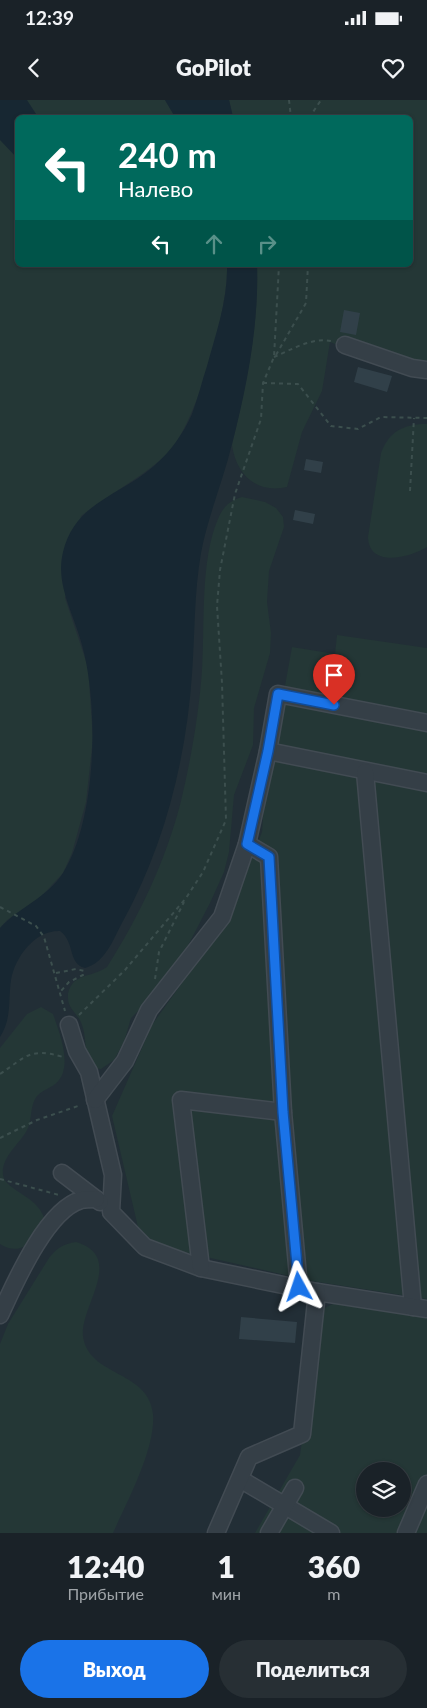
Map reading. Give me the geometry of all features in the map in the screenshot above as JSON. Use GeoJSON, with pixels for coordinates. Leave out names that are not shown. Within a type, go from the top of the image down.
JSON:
{"type":"FeatureCollection","features":[{"type":"Feature","properties":{"kind":"street"},"geometry":{"type":"LineString","coordinates":[[344,345],[412,368],[427,370]]}},
{"type":"Feature","properties":{"kind":"street"},"geometry":{"type":"LineString","coordinates":[[95,1100],[125,1061],[149,1010],[222,918],[247,844],[268,751],[278,694],[427,723]]}},
{"type":"Feature","properties":{"kind":"street"},"geometry":{"type":"LineString","coordinates":[[268,751],[365,772],[427,782]]}},
{"type":"Feature","properties":{"kind":"street"},"geometry":{"type":"LineString","coordinates":[[62,1173],[89,1200],[111,1212],[145,1246],[201,1268],[317,1292],[420,1308],[365,772]]}},
{"type":"Feature","properties":{"kind":"street"},"geometry":{"type":"LineString","coordinates":[[247,844],[269,857],[283,1112],[299,1287]]}},
{"type":"Feature","properties":{"kind":"street"},"geometry":{"type":"LineString","coordinates":[[69,1025],[77,1051],[86,1066],[113,1175],[111,1212]]}},
{"type":"Feature","properties":{"kind":"street"},"geometry":{"type":"LineString","coordinates":[[201,1268],[181,1100],[283,1112]]}},
{"type":"Feature","properties":{"kind":"street"},"geometry":{"type":"LineString","coordinates":[[0,1315],[27,1258],[56,1220],[89,1200]]}},
{"type":"Feature","properties":{"kind":"street"},"geometry":{"type":"LineString","coordinates":[[216,1533],[249,1457],[302,1434],[317,1292]]}},
{"type":"Feature","properties":{"kind":"street"},"geometry":{"type":"LineString","coordinates":[[240,1479],[331,1533]]}},
{"type":"Feature","properties":{"kind":"street"},"geometry":{"type":"LineString","coordinates":[[406,1533],[427,1484]]}},
{"type":"Feature","properties":{"kind":"street"},"geometry":{"type":"LineString","coordinates":[[269,1533],[294,1488]]}},
{"type":"Feature","properties":{"kind":"path"},"geometry":{"type":"LineString","coordinates":[[289,100],[291,115]]}},
{"type":"Feature","properties":{"kind":"path"},"geometry":{"type":"LineString","coordinates":[[311,115],[321,100]]}},
{"type":"Feature","properties":{"kind":"path"},"geometry":{"type":"LineString","coordinates":[[274,357],[279,267]]}},
{"type":"Feature","properties":{"kind":"path"},"geometry":{"type":"LineString","coordinates":[[154,981],[159,952],[186,898],[203,872],[226,820],[222,683],[217,606],[220,570],[235,494],[261,418],[263,383],[274,357],[306,304],[308,267]]}},
{"type":"Feature","properties":{"kind":"path"},"geometry":{"type":"LineString","coordinates":[[274,357],[303,344],[326,340],[344,345]]}},
{"type":"Feature","properties":{"kind":"path"},"geometry":{"type":"LineString","coordinates":[[263,383],[298,384],[331,426],[358,428],[381,417],[427,418]]}},
{"type":"Feature","properties":{"kind":"path"},"geometry":{"type":"LineString","coordinates":[[410,491],[414,418]]}},
{"type":"Feature","properties":{"kind":"path"},"geometry":{"type":"LineString","coordinates":[[69,1025],[125,970],[186,898]]}},
{"type":"Feature","properties":{"kind":"path"},"geometry":{"type":"LineString","coordinates":[[0,907],[36,926],[47,943],[69,1025]]}},
{"type":"Feature","properties":{"kind":"path"},"geometry":{"type":"LineString","coordinates":[[56,973],[76,969],[84,971],[83,975],[69,982],[61,992]]}},
{"type":"Feature","properties":{"kind":"path"},"geometry":{"type":"LineString","coordinates":[[0,1074],[28,1054],[43,1052],[86,1066]]}},
{"type":"Feature","properties":{"kind":"path"},"geometry":{"type":"LineString","coordinates":[[0,1138],[37,1120],[95,1100]]}},
{"type":"Feature","properties":{"kind":"path"},"geometry":{"type":"LineString","coordinates":[[0,1179],[89,1200]]}},
{"type":"Feature","properties":{"kind":"green space"},"geometry":{"type":"Polygon","coordinates":[[[0,100],[165,100],[174,115],[15,115],[15,267],[227,267],[223,308],[209,364],[190,417],[179,438],[168,453],[158,462],[81,516],[65,598],[88,667],[93,739],[86,802],[72,853],[63,873],[38,900],[7,920],[0,928],[0,100]]]}},
{"type":"Feature","properties":{"kind":"green space"},"geometry":{"type":"Polygon","coordinates":[[[229,100],[427,100],[427,374],[360,354],[330,342],[322,391],[302,432],[287,487],[266,487],[249,479],[238,465],[232,445],[247,378],[254,333],[257,267],[413,267],[413,115],[233,115],[229,100]]]}},
{"type":"Feature","properties":{"kind":"green space"},"geometry":{"type":"Polygon","coordinates":[[[427,424],[427,547],[401,557],[382,557],[370,547],[368,537],[381,453],[388,439],[398,430],[411,425],[427,424]]]}},
{"type":"Feature","properties":{"kind":"green space"},"geometry":{"type":"Polygon","coordinates":[[[242,497],[265,502],[276,508],[283,517],[284,527],[269,571],[267,602],[271,633],[270,653],[254,708],[253,745],[234,795],[229,852],[224,872],[182,957],[148,1001],[131,1018],[124,1042],[114,1060],[101,1069],[94,1068],[88,1057],[82,1025],[68,1002],[69,991],[75,981],[107,967],[151,887],[168,845],[181,801],[197,719],[202,670],[204,593],[212,535],[222,511],[233,500],[242,497]]]}},
{"type":"Feature","properties":{"kind":"green space"},"geometry":{"type":"Polygon","coordinates":[[[337,635],[427,648],[427,774],[274,747],[292,647],[335,654],[337,635]]]}},
{"type":"Feature","properties":{"kind":"green space"},"geometry":{"type":"Polygon","coordinates":[[[267,759],[427,790],[427,1299],[312,1281],[153,1245],[138,1227],[112,1116],[152,1025],[227,920],[262,832],[267,759]]]}},
{"type":"Feature","properties":{"kind":"green space"},"geometry":{"type":"Polygon","coordinates":[[[41,1007],[53,1014],[63,1047],[64,1065],[63,1073],[59,1080],[37,1096],[33,1104],[28,1128],[7,1157],[3,1169],[5,1181],[38,1207],[46,1225],[32,1241],[21,1248],[14,1249],[0,1244],[0,1048],[27,1014],[41,1007]]]}},
{"type":"Feature","properties":{"kind":"green space"},"geometry":{"type":"Polygon","coordinates":[[[76,1242],[91,1249],[98,1259],[97,1283],[84,1324],[83,1336],[87,1349],[95,1359],[141,1389],[149,1400],[153,1414],[150,1443],[133,1491],[113,1533],[0,1533],[0,1344],[8,1324],[49,1258],[61,1247],[76,1242]]]}},
{"type":"Feature","properties":{"kind":"green space"},"geometry":{"type":"Polygon","coordinates":[[[335,1303],[427,1314],[427,1533],[255,1533],[300,1455],[320,1310],[335,1303]]]}},
{"type":"Feature","properties":{"kind":"water"},"geometry":{"type":"Polygon","coordinates":[[[0,100],[27,100],[37,115],[15,115],[15,156],[0,140],[0,100]]]}},
{"type":"Feature","properties":{"kind":"water"},"geometry":{"type":"Polygon","coordinates":[[[165,100],[229,100],[233,115],[174,115],[165,100]]]}},
{"type":"Feature","properties":{"kind":"water"},"geometry":{"type":"Polygon","coordinates":[[[227,267],[257,267],[254,333],[247,378],[237,422],[201,553],[189,707],[178,771],[161,834],[137,894],[108,950],[98,961],[85,968],[79,965],[73,957],[68,941],[60,931],[42,935],[28,946],[13,971],[8,1016],[0,1037],[0,928],[41,896],[63,873],[74,850],[83,823],[88,793],[92,761],[91,698],[79,633],[63,588],[61,564],[63,552],[69,535],[88,511],[154,466],[181,435],[192,414],[218,329],[227,278],[227,267]]]}},
{"type":"Feature","properties":{"kind":"building"},"geometry":{"type":"Polygon","coordinates":[[[344,310],[360,313],[356,335],[340,332],[344,310]]]}},
{"type":"Feature","properties":{"kind":"building"},"geometry":{"type":"Polygon","coordinates":[[[358,367],[392,376],[387,392],[354,382],[358,367]]]}},
{"type":"Feature","properties":{"kind":"building"},"geometry":{"type":"Polygon","coordinates":[[[306,459],[323,462],[321,473],[304,470],[306,459]]]}},
{"type":"Feature","properties":{"kind":"building"},"geometry":{"type":"Polygon","coordinates":[[[295,510],[315,514],[313,524],[293,520],[295,510]]]}},
{"type":"Feature","properties":{"kind":"building"},"geometry":{"type":"Polygon","coordinates":[[[241,1317],[297,1322],[295,1343],[239,1339],[241,1317]]]}},
{"type":"Feature","properties":{"kind":"route"},"geometry":{"type":"LineString","coordinates":[[299,1287],[283,1112],[269,857],[247,844],[268,751],[278,694],[334,705]]}}]}
